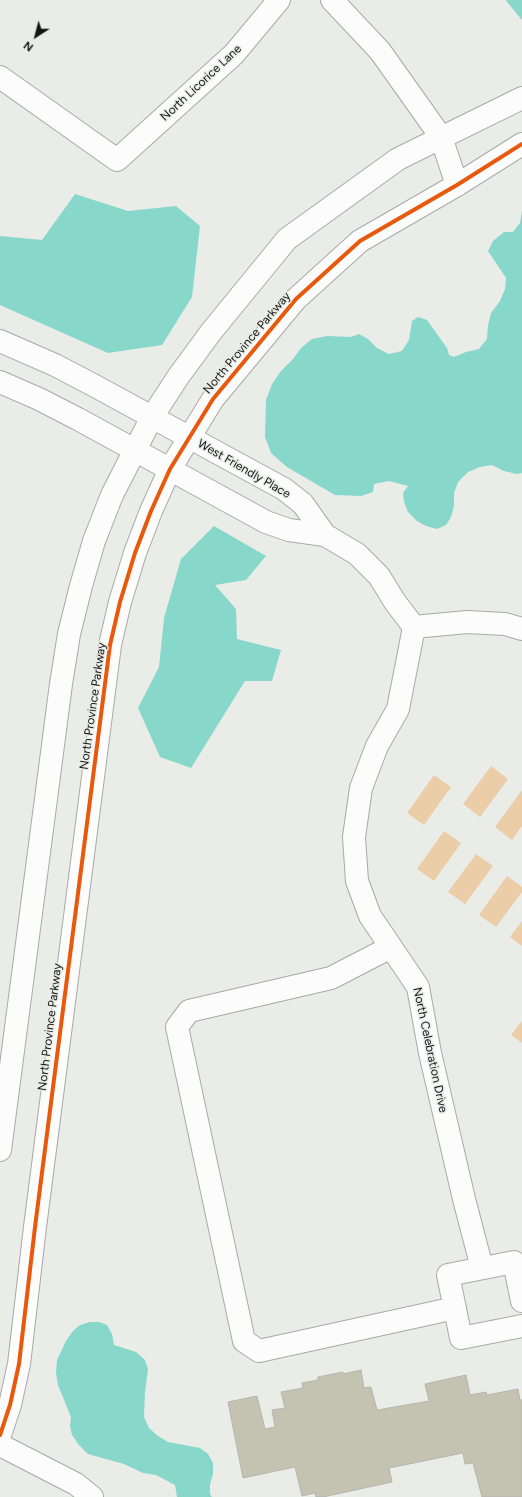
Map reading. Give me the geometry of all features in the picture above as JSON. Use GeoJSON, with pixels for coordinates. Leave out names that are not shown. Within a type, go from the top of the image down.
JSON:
{"type":"FeatureCollection","features":[{"type":"Feature","properties":{"kind":"street","name":"North Licorice Lane"},"geometry":{"type":"LineString","coordinates":[[0,77],[117,160],[234,54],[279,0]]}},
{"type":"Feature","properties":{"kind":"street"},"geometry":{"type":"LineString","coordinates":[[332,0],[380,51],[441,137],[457,185]]}},
{"type":"Feature","properties":{"kind":"street"},"geometry":{"type":"LineString","coordinates":[[0,1150],[61,684],[69,634],[94,541],[112,495],[152,417],[178,377],[211,332],[287,239],[398,159],[522,98]]}},
{"type":"Feature","properties":{"kind":"street","name":"North Province Parkway"},"geometry":{"type":"LineString","coordinates":[[0,1435],[10,1405],[20,1357],[37,1211],[110,645],[120,602],[135,553],[151,511],[170,469],[213,399],[296,299],[360,241],[457,185],[522,144]]}},
{"type":"Feature","properties":{"kind":"street","name":"West Friendly Place"},"geometry":{"type":"LineString","coordinates":[[0,341],[55,365],[284,489],[303,504],[325,535]]}},
{"type":"Feature","properties":{"kind":"street"},"geometry":{"type":"LineString","coordinates":[[0,382],[39,399],[266,522],[289,530],[325,535],[357,554],[379,576],[394,602],[414,627],[467,622],[505,624],[522,629]]}},
{"type":"Feature","properties":{"kind":"street","name":"North Celebration Drive"},"geometry":{"type":"LineString","coordinates":[[414,627],[398,709],[377,746],[361,788],[354,837],[357,880],[370,916],[418,987],[432,1061],[464,1199],[482,1268]]}},
{"type":"Feature","properties":{"kind":"street"},"geometry":{"type":"LineString","coordinates":[[391,947],[331,978],[189,1011],[177,1027],[244,1341],[258,1351],[455,1308]]}},
{"type":"Feature","properties":{"kind":"street"},"geometry":{"type":"LineString","coordinates":[[521,1296],[514,1262],[448,1275],[461,1338],[522,1326]]}},
{"type":"Feature","properties":{"kind":"street"},"geometry":{"type":"LineString","coordinates":[[0,1445],[76,1484],[92,1497]]}},
{"type":"Feature","properties":{"kind":"shaded area"},"geometry":{"type":"Polygon","coordinates":[[[491,766],[508,779],[480,817],[463,804],[491,766]]]}},
{"type":"Feature","properties":{"kind":"shaded area"},"geometry":{"type":"Polygon","coordinates":[[[434,775],[451,787],[424,825],[407,813],[434,775]]]}},
{"type":"Feature","properties":{"kind":"shaded area"},"geometry":{"type":"Polygon","coordinates":[[[522,790],[522,826],[512,840],[495,827],[522,790]]]}},
{"type":"Feature","properties":{"kind":"shaded area"},"geometry":{"type":"Polygon","coordinates":[[[444,831],[461,843],[434,881],[417,869],[444,831]]]}},
{"type":"Feature","properties":{"kind":"shaded area"},"geometry":{"type":"Polygon","coordinates":[[[476,854],[493,866],[465,904],[448,892],[476,854]]]}},
{"type":"Feature","properties":{"kind":"shaded area"},"geometry":{"type":"Polygon","coordinates":[[[507,876],[522,887],[522,892],[496,927],[479,915],[507,876]]]}},
{"type":"Feature","properties":{"kind":"shaded area"},"geometry":{"type":"Polygon","coordinates":[[[522,921],[522,946],[510,937],[522,921]]]}},
{"type":"Feature","properties":{"kind":"shaded area"},"geometry":{"type":"Polygon","coordinates":[[[522,1021],[522,1043],[511,1035],[522,1021]]]}},
{"type":"Feature","properties":{"kind":"water"},"geometry":{"type":"Polygon","coordinates":[[[506,0],[522,0],[522,20],[507,2],[506,0]]]}},
{"type":"Feature","properties":{"kind":"water"},"geometry":{"type":"Polygon","coordinates":[[[75,194],[128,211],[176,206],[200,226],[192,297],[162,345],[108,353],[0,305],[0,236],[42,240],[75,194]]]}},
{"type":"Feature","properties":{"kind":"water"},"geometry":{"type":"Polygon","coordinates":[[[522,210],[522,473],[517,474],[504,471],[492,465],[480,467],[468,472],[458,482],[454,493],[454,506],[451,517],[446,525],[437,529],[426,526],[417,521],[408,512],[404,502],[403,493],[408,486],[389,481],[374,484],[373,492],[361,496],[335,495],[287,467],[271,453],[265,437],[266,400],[272,384],[281,371],[301,348],[312,339],[327,336],[351,337],[359,334],[368,339],[377,348],[389,354],[402,351],[409,340],[412,321],[418,317],[427,320],[447,348],[449,355],[454,357],[479,349],[487,339],[491,313],[500,301],[505,289],[506,278],[488,251],[493,241],[504,232],[513,232],[520,223],[522,210]]]}},
{"type":"Feature","properties":{"kind":"water"},"geometry":{"type":"Polygon","coordinates":[[[214,526],[266,556],[246,580],[215,585],[236,609],[237,639],[281,650],[272,681],[245,681],[191,768],[160,757],[138,708],[159,667],[164,618],[181,559],[214,526]]]}},
{"type":"Feature","properties":{"kind":"water"},"geometry":{"type":"Polygon","coordinates":[[[90,1322],[99,1322],[107,1325],[112,1334],[114,1345],[136,1352],[145,1360],[148,1369],[144,1417],[149,1428],[168,1442],[200,1448],[208,1454],[213,1463],[213,1474],[210,1484],[210,1494],[212,1497],[177,1497],[175,1485],[156,1475],[143,1473],[124,1464],[88,1454],[72,1435],[70,1426],[71,1417],[58,1385],[56,1373],[57,1360],[66,1341],[73,1331],[80,1325],[90,1322]]]}},
{"type":"Feature","properties":{"kind":"building"},"geometry":{"type":"Polygon","coordinates":[[[361,1370],[364,1388],[371,1387],[377,1410],[429,1401],[425,1384],[466,1375],[470,1395],[486,1392],[487,1395],[518,1389],[520,1400],[522,1400],[522,1497],[482,1497],[473,1463],[465,1464],[463,1453],[389,1468],[392,1482],[323,1497],[316,1497],[315,1493],[302,1496],[295,1467],[243,1478],[228,1402],[257,1396],[265,1429],[275,1427],[272,1410],[285,1408],[281,1392],[303,1388],[302,1383],[318,1380],[318,1377],[361,1370]]]}},
{"type":"Feature","properties":{"kind":"cycle path"},"geometry":{"type":"LineString","coordinates":[[0,1435],[10,1405],[19,1364],[35,1227],[110,645],[120,602],[135,553],[151,511],[170,469],[213,399],[296,299],[360,241],[457,185],[522,144]]}}]}
